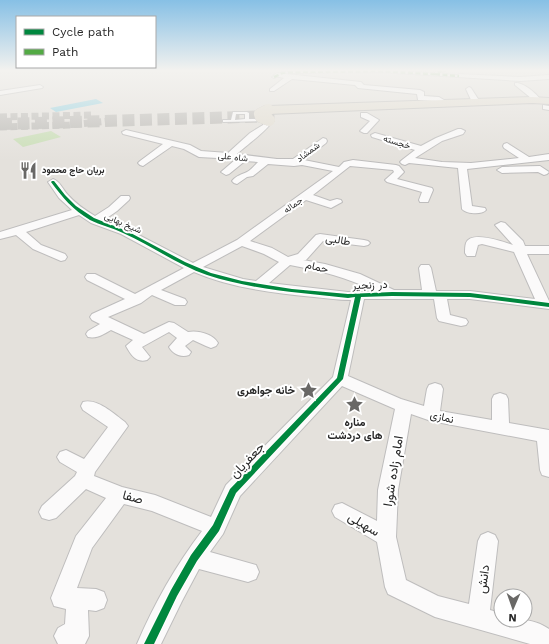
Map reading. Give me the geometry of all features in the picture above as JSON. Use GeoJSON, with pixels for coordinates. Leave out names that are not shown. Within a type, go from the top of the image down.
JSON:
{"type":"FeatureCollection","features":[{"type":"Feature","properties":{"kind":"main road"},"geometry":{"type":"LineString","coordinates":[[272,114],[390,105],[445,103],[476,102],[547,104]]}},
{"type":"Feature","properties":{"kind":"main road"},"geometry":{"type":"LineString","coordinates":[[272,114],[547,104]]}},
{"type":"Feature","properties":{"kind":"main road"},"geometry":{"type":"LineString","coordinates":[[272,114],[364,115],[537,109],[547,104]]}},
{"type":"Feature","properties":{"kind":"street"},"geometry":{"type":"LineString","coordinates":[[390,105],[392,100]]}},
{"type":"Feature","properties":{"kind":"street"},"geometry":{"type":"LineString","coordinates":[[438,100],[445,103]]}},
{"type":"Feature","properties":{"kind":"street"},"geometry":{"type":"LineString","coordinates":[[230,156],[253,135],[266,126],[272,114]]}},
{"type":"Feature","properties":{"kind":"street","name":"خجسته"},"geometry":{"type":"LineString","coordinates":[[364,115],[375,120],[366,129]]}},
{"type":"Feature","properties":{"kind":"street","name":"خجسته"},"geometry":{"type":"LineString","coordinates":[[375,135],[423,150],[443,137],[450,136],[460,132],[461,130]]}},
{"type":"Feature","properties":{"kind":"street","name":"شاه علی"},"geometry":{"type":"LineString","coordinates":[[126,132],[187,147],[199,154],[230,156],[265,161],[294,163],[302,162],[341,170]]}},
{"type":"Feature","properties":{"kind":"street","name":"شمشاد"},"geometry":{"type":"LineString","coordinates":[[294,163],[322,141]]}},
{"type":"Feature","properties":{"kind":"street"},"geometry":{"type":"LineString","coordinates":[[143,163],[170,143]]}},
{"type":"Feature","properties":{"kind":"street"},"geometry":{"type":"LineString","coordinates":[[507,146],[527,159]]}},
{"type":"Feature","properties":{"kind":"street"},"geometry":{"type":"LineString","coordinates":[[423,150],[396,168],[399,172],[390,180],[428,190],[424,200]]}},
{"type":"Feature","properties":{"kind":"street"},"geometry":{"type":"LineString","coordinates":[[408,160],[442,165],[462,165],[494,164],[549,157]]}},
{"type":"Feature","properties":{"kind":"street"},"geometry":{"type":"LineString","coordinates":[[226,172],[243,158]]}},
{"type":"Feature","properties":{"kind":"street"},"geometry":{"type":"LineString","coordinates":[[238,181],[244,175],[250,174],[265,161]]}},
{"type":"Feature","properties":{"kind":"street","name":"جماله"},"geometry":{"type":"LineString","coordinates":[[111,324],[97,317],[136,300],[241,242],[341,170],[347,164],[353,162],[396,168]]}},
{"type":"Feature","properties":{"kind":"street"},"geometry":{"type":"LineString","coordinates":[[494,164],[501,170],[540,169],[544,172]]}},
{"type":"Feature","properties":{"kind":"street"},"geometry":{"type":"LineString","coordinates":[[462,165],[467,209],[481,210]]}},
{"type":"Feature","properties":{"kind":"street","name":"شیخ بهایی"},"geometry":{"type":"LineString","coordinates":[[53,182],[63,196],[80,211],[95,221],[125,232],[194,268]]}},
{"type":"Feature","properties":{"kind":"street"},"geometry":{"type":"LineString","coordinates":[[305,196],[331,205],[337,202]]}},
{"type":"Feature","properties":{"kind":"street"},"geometry":{"type":"LineString","coordinates":[[95,221],[113,209],[125,198]]}},
{"type":"Feature","properties":{"kind":"street"},"geometry":{"type":"LineString","coordinates":[[0,236],[80,211]]}},
{"type":"Feature","properties":{"kind":"street"},"geometry":{"type":"LineString","coordinates":[[501,225],[519,243],[519,250],[546,304]]}},
{"type":"Feature","properties":{"kind":"street"},"geometry":{"type":"LineString","coordinates":[[18,231],[37,247],[61,257]]}},
{"type":"Feature","properties":{"kind":"street","name":"طالبی"},"geometry":{"type":"LineString","coordinates":[[259,286],[287,261],[302,257],[320,237],[364,244]]}},
{"type":"Feature","properties":{"kind":"street"},"geometry":{"type":"LineString","coordinates":[[471,253],[472,243],[482,240],[519,250],[549,250]]}},
{"type":"Feature","properties":{"kind":"street","name":"حمام"},"geometry":{"type":"LineString","coordinates":[[241,242],[268,251],[287,261],[324,268],[356,277],[392,294]]}},
{"type":"Feature","properties":{"kind":"street","name":"در زنجیر"},"geometry":{"type":"LineString","coordinates":[[194,268],[242,283],[292,291],[358,297],[392,294],[435,296],[470,295],[546,304]]}},
{"type":"Feature","properties":{"kind":"street"},"geometry":{"type":"LineString","coordinates":[[426,268],[444,318],[461,322]]}},
{"type":"Feature","properties":{"kind":"street"},"geometry":{"type":"LineString","coordinates":[[91,278],[136,300]]}},
{"type":"Feature","properties":{"kind":"street"},"geometry":{"type":"LineString","coordinates":[[152,291],[180,302]]}},
{"type":"Feature","properties":{"kind":"street"},"geometry":{"type":"LineString","coordinates":[[340,379],[358,297]]}},
{"type":"Feature","properties":{"kind":"street"},"geometry":{"type":"LineString","coordinates":[[93,334],[111,324],[144,340]]}},
{"type":"Feature","properties":{"kind":"street"},"geometry":{"type":"LineString","coordinates":[[142,356],[133,346],[169,326],[186,337]]}},
{"type":"Feature","properties":{"kind":"street"},"geometry":{"type":"LineString","coordinates":[[184,352],[176,347],[186,337],[195,335],[211,343]]}},
{"type":"Feature","properties":{"kind":"street","name":"نمازی"},"geometry":{"type":"LineString","coordinates":[[340,379],[404,406],[431,415],[500,429],[547,436]]}},
{"type":"Feature","properties":{"kind":"street","name":"جعفریان"},"geometry":{"type":"LineString","coordinates":[[149,644],[174,593],[194,558],[216,528],[233,491],[340,379]]}},
{"type":"Feature","properties":{"kind":"street"},"geometry":{"type":"LineString","coordinates":[[431,415],[435,389]]}},
{"type":"Feature","properties":{"kind":"street"},"geometry":{"type":"LineString","coordinates":[[500,399],[500,429]]}},
{"type":"Feature","properties":{"kind":"street"},"geometry":{"type":"LineString","coordinates":[[49,512],[85,475],[119,426],[89,406]]}},
{"type":"Feature","properties":{"kind":"street","name":"امام زاده شورا"},"geometry":{"type":"LineString","coordinates":[[404,406],[388,490],[386,537],[396,587],[435,606],[534,633],[549,643]]}},
{"type":"Feature","properties":{"kind":"street"},"geometry":{"type":"LineString","coordinates":[[547,436],[549,470]]}},
{"type":"Feature","properties":{"kind":"street","name":"صفا"},"geometry":{"type":"LineString","coordinates":[[66,457],[85,475],[120,494],[155,503],[216,528]]}},
{"type":"Feature","properties":{"kind":"street"},"geometry":{"type":"LineString","coordinates":[[66,636],[77,636],[86,600],[62,598],[83,543],[120,494]]}},
{"type":"Feature","properties":{"kind":"street","name":"سهیلی"},"geometry":{"type":"LineString","coordinates":[[342,511],[386,537]]}},
{"type":"Feature","properties":{"kind":"street","name":"دانش"},"geometry":{"type":"LineString","coordinates":[[478,618],[488,541]]}},
{"type":"Feature","properties":{"kind":"street"},"geometry":{"type":"LineString","coordinates":[[194,558],[248,572]]}},
{"type":"Feature","properties":{"kind":"lane"},"geometry":{"type":"LineString","coordinates":[[233,121],[234,113],[247,113],[247,120]]}},
{"type":"Feature","properties":{"kind":"lane"},"geometry":{"type":"LineString","coordinates":[[224,121],[247,120],[272,114]]}},
{"type":"Feature","properties":{"kind":"green space"},"geometry":{"type":"Polygon","coordinates":[[[51,131],[61,137],[23,147],[13,139],[51,131]]]}},
{"type":"Feature","properties":{"kind":"water"},"geometry":{"type":"Polygon","coordinates":[[[91,100],[98,100],[103,103],[56,112],[50,108],[91,100]]]}},
{"type":"Feature","properties":{"kind":"tunnel"},"geometry":{"type":"LineString","coordinates":[[0,117],[91,115]]}},
{"type":"Feature","properties":{"kind":"tunnel"},"geometry":{"type":"LineString","coordinates":[[0,124],[277,116]]}},
{"type":"Feature","properties":{"kind":"tunnel"},"geometry":{"type":"LineString","coordinates":[[0,127],[69,125],[109,121]]}},
{"type":"Feature","properties":{"kind":"cycle path"},"geometry":{"type":"LineString","coordinates":[[53,182],[63,196],[74,207],[92,219],[125,232],[183,263],[209,274],[242,283],[292,291],[348,296],[392,294],[470,295],[549,305]]}},
{"type":"Feature","properties":{"kind":"cycle path"},"geometry":{"type":"LineString","coordinates":[[149,644],[174,593],[194,558],[216,528],[233,491],[340,379],[358,297]]}},
{"type":"Feature","properties":{"kind":"place","name":"بریان حاج محمود"},"geometry":{"type":"Point","coordinates":[29,170]}},
{"type":"Feature","properties":{"kind":"place","name":"خانه جواهری"},"geometry":{"type":"Point","coordinates":[308,390]}},
{"type":"Feature","properties":{"kind":"place","name":"مناره های دردشت"},"geometry":{"type":"Point","coordinates":[355,404]}}]}
